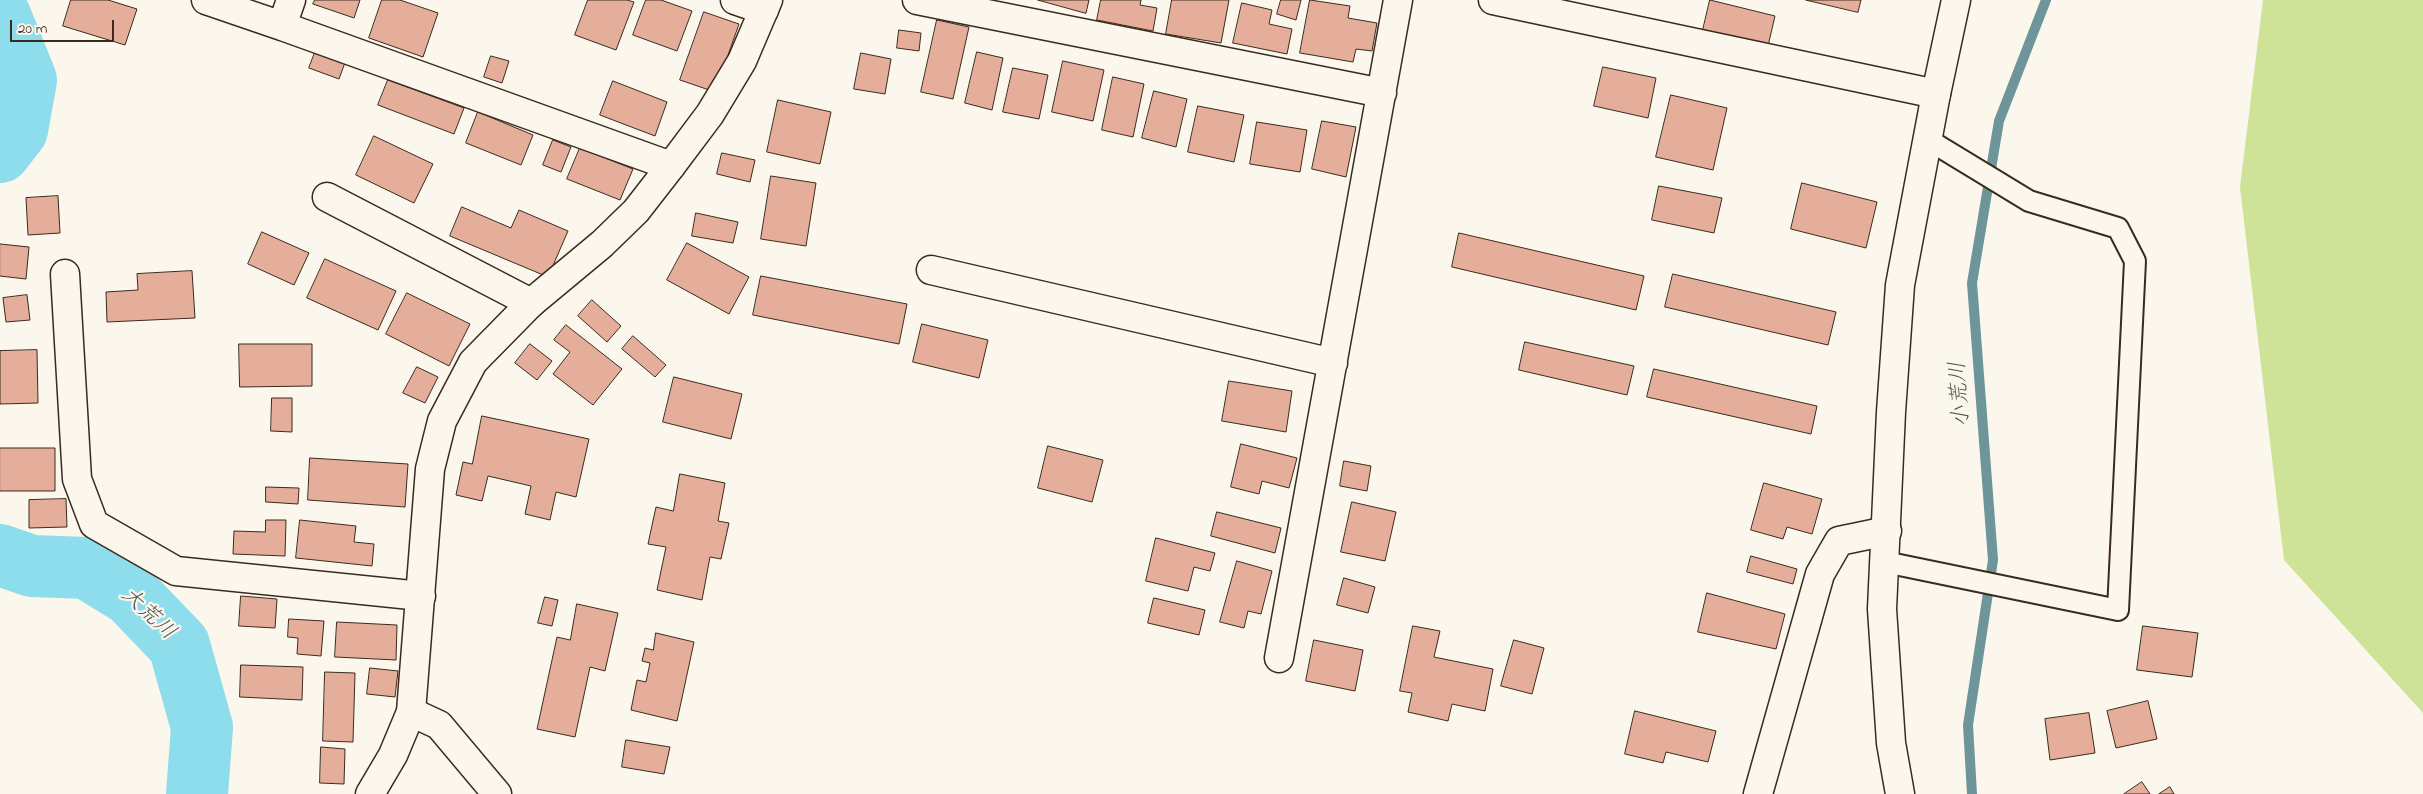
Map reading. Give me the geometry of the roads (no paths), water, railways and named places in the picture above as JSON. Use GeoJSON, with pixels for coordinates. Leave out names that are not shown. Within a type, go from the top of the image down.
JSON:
{"type":"FeatureCollection","features":[{"type":"Feature","properties":{"kind":"street"},"geometry":{"type":"LineString","coordinates":[[206,0],[672,166]]}},
{"type":"Feature","properties":{"kind":"street"},"geometry":{"type":"LineString","coordinates":[[282,26],[291,0]]}},
{"type":"Feature","properties":{"kind":"street"},"geometry":{"type":"LineString","coordinates":[[370,794],[393,755],[411,712],[430,470],[442,422],[473,362],[531,303],[602,244],[636,211],[710,114],[742,61],[766,5],[735,0]]}},
{"type":"Feature","properties":{"kind":"street"},"geometry":{"type":"LineString","coordinates":[[917,0],[1382,93]]}},
{"type":"Feature","properties":{"kind":"street"},"geometry":{"type":"LineString","coordinates":[[1279,658],[1398,0]]}},
{"type":"Feature","properties":{"kind":"street"},"geometry":{"type":"LineString","coordinates":[[1493,0],[1936,94]]}},
{"type":"Feature","properties":{"kind":"street"},"geometry":{"type":"LineString","coordinates":[[1900,794],[1891,744],[1882,609],[1886,562],[1891,412],[1900,285],[1927,139],[1956,0]]}},
{"type":"Feature","properties":{"kind":"street"},"geometry":{"type":"LineString","coordinates":[[326,197],[531,303]]}},
{"type":"Feature","properties":{"kind":"street"},"geometry":{"type":"LineString","coordinates":[[931,270],[1333,363]]}},
{"type":"Feature","properties":{"kind":"street"},"geometry":{"type":"LineString","coordinates":[[65,274],[77,479],[94,524],[176,571],[421,596]]}},
{"type":"Feature","properties":{"kind":"street"},"geometry":{"type":"LineString","coordinates":[[1758,794],[1820,574],[1839,541],[1887,531]]}},
{"type":"Feature","properties":{"kind":"street"},"geometry":{"type":"LineString","coordinates":[[411,712],[439,726],[497,794]]}},
{"type":"Feature","properties":{"kind":"lane"},"geometry":{"type":"LineString","coordinates":[[1886,562],[1966,581],[2118,610],[2135,261],[2118,228],[2029,201],[1927,139]]}},
{"type":"Feature","properties":{"kind":"waterway","name":"小荒川"},"geometry":{"type":"LineString","coordinates":[[1972,794],[1968,725],[1993,560],[1972,283],[1999,121],[2046,0]]}},
{"type":"Feature","properties":{"kind":"waterway","name":"大荒川"},"geometry":{"type":"LineString","coordinates":[[0,16],[26,80],[17,130],[0,152]]}},
{"type":"Feature","properties":{"kind":"waterway","name":"大荒川"},"geometry":{"type":"LineString","coordinates":[[0,555],[32,566],[87,568],[131,595],[179,645],[202,727],[197,794]]}}]}
